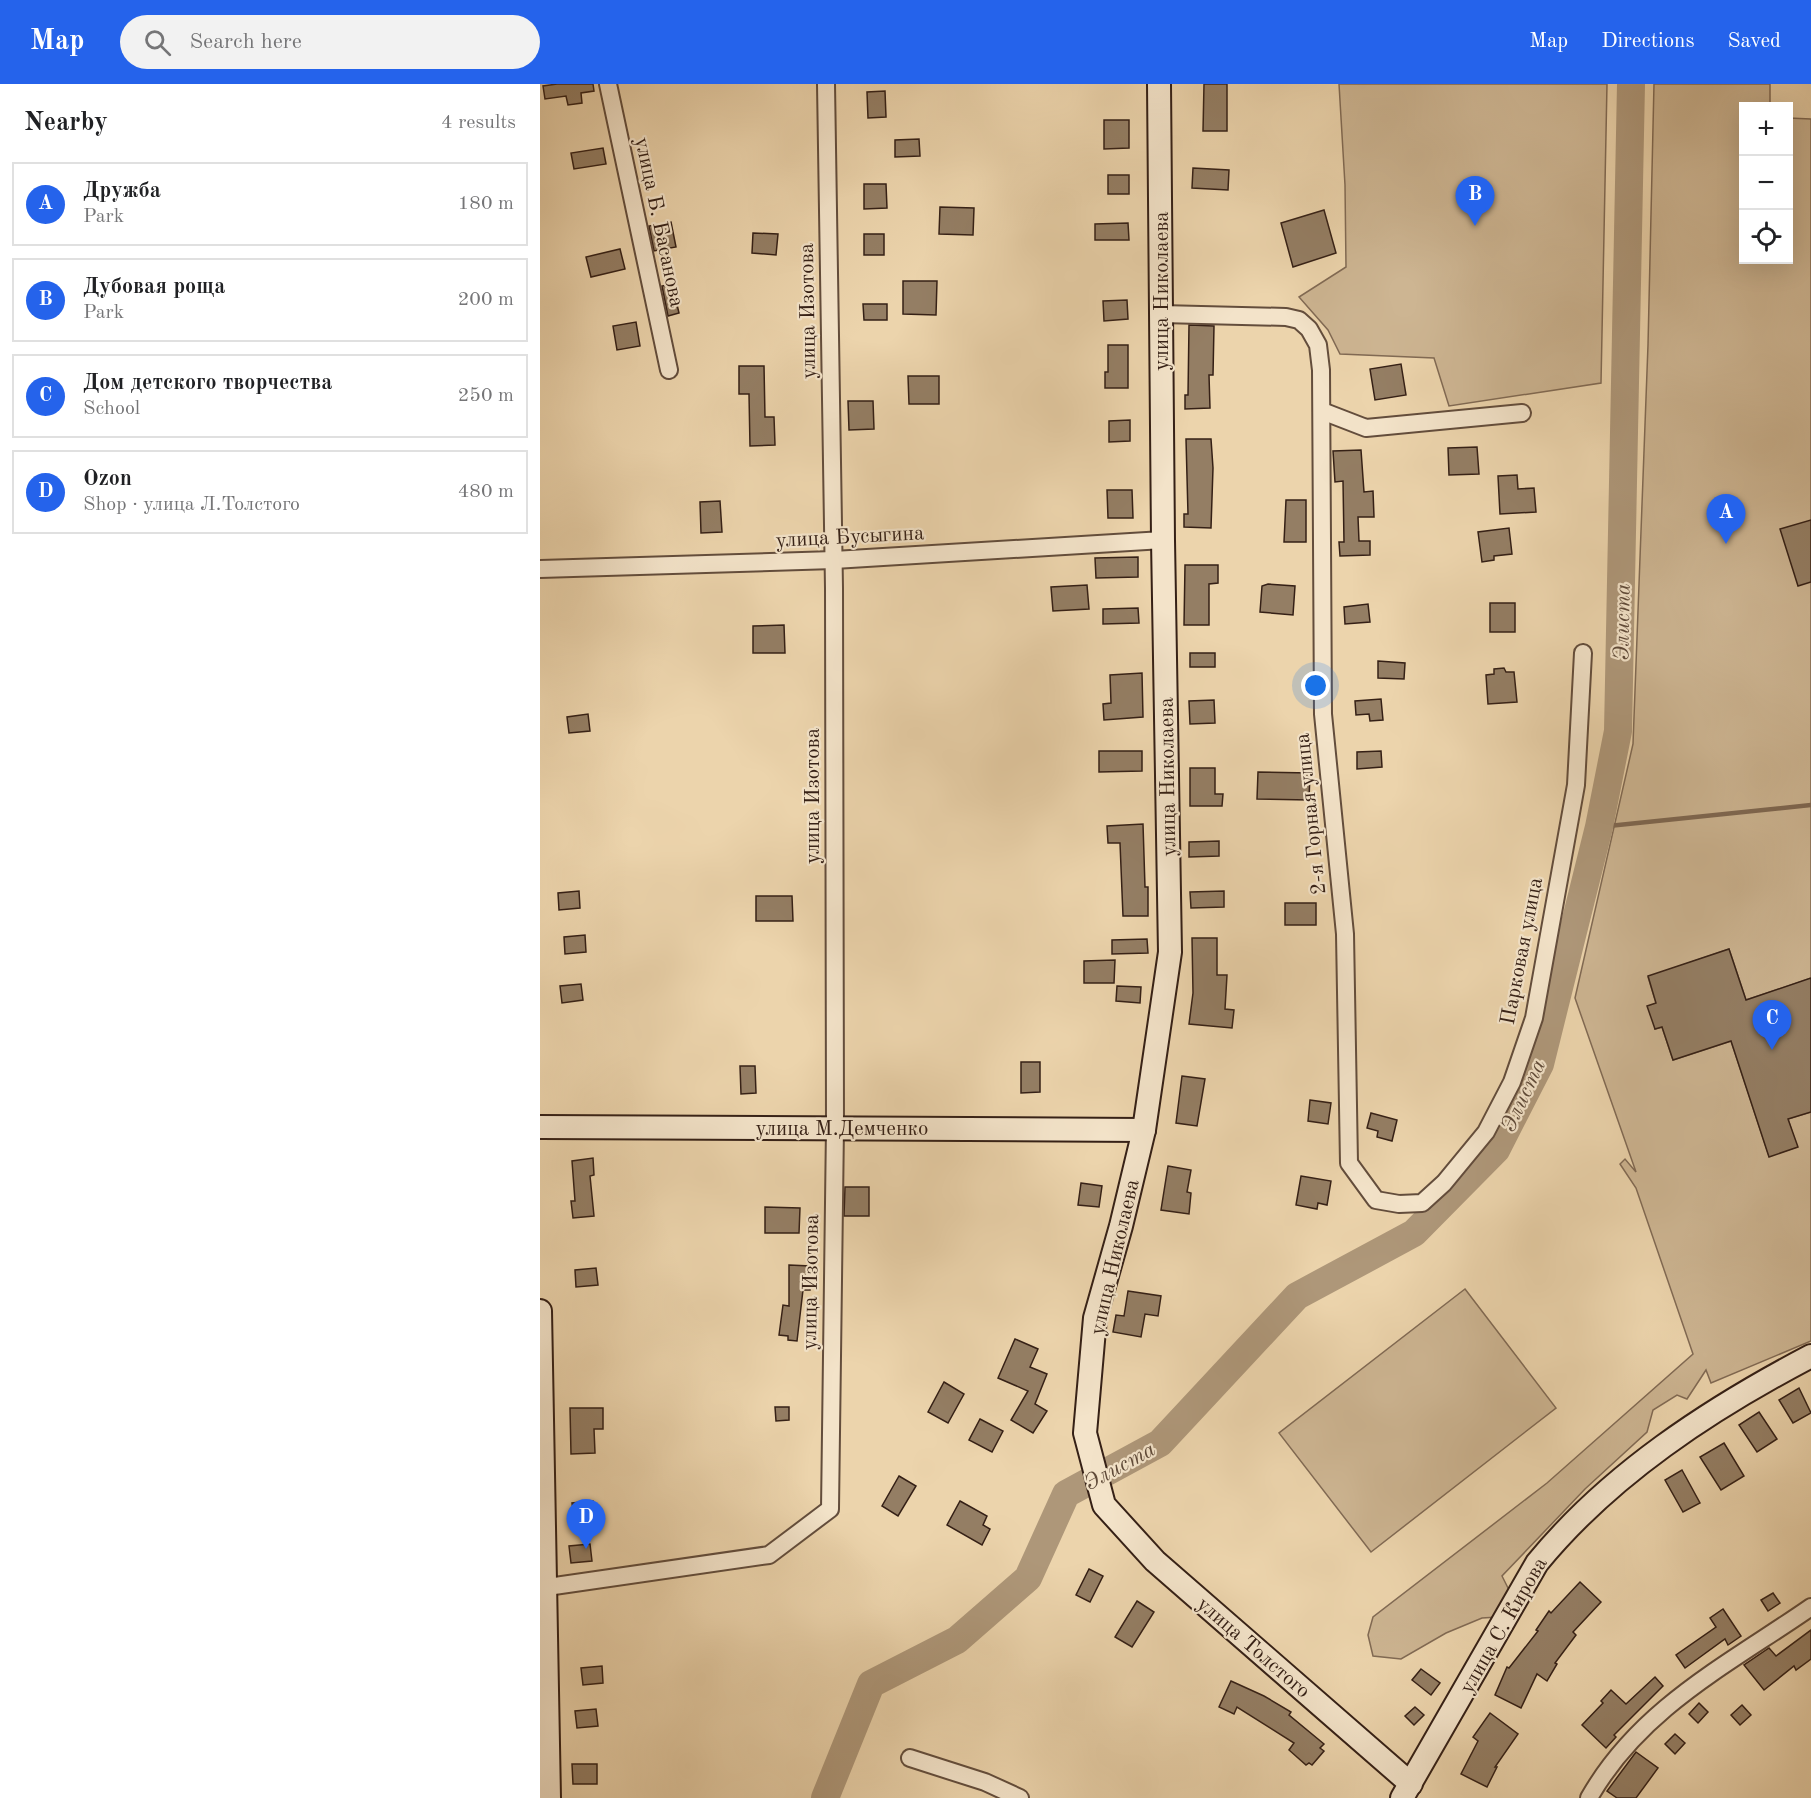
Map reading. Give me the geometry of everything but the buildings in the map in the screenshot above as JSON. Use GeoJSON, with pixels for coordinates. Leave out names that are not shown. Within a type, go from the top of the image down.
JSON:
{"type":"FeatureCollection","features":[{"type":"Feature","properties":{"kind":"street","name":"улица Б. Басанова"},"geometry":{"type":"LineString","coordinates":[[608,84],[669,370]]}},
{"type":"Feature","properties":{"kind":"street","name":"улица Изотова"},"geometry":{"type":"LineString","coordinates":[[542,1587],[769,1555],[830,1509],[835,1127],[834,560],[826,84]]}},
{"type":"Feature","properties":{"kind":"street","name":"улица Николаева"},"geometry":{"type":"LineString","coordinates":[[1104,1505],[1085,1433],[1095,1318],[1121,1226],[1144,1130],[1170,952],[1162,540],[1159,84]]}},
{"type":"Feature","properties":{"kind":"street","name":"2-я Горная улица"},"geometry":{"type":"LineString","coordinates":[[1161,314],[1286,317],[1299,320],[1309,329],[1318,345],[1322,411],[1323,714],[1345,934],[1349,1163],[1376,1200],[1398,1204]]}},
{"type":"Feature","properties":{"kind":"street"},"geometry":{"type":"LineString","coordinates":[[1322,411],[1366,428],[1522,412]]}},
{"type":"Feature","properties":{"kind":"street","name":"улица Бусыгина"},"geometry":{"type":"LineString","coordinates":[[540,570],[834,560],[1162,540]]}},
{"type":"Feature","properties":{"kind":"street","name":"Парковая улица"},"geometry":{"type":"LineString","coordinates":[[1398,1204],[1422,1203],[1444,1183],[1486,1132],[1512,1082],[1534,1018],[1576,785],[1583,653]]}},
{"type":"Feature","properties":{"kind":"street","name":"улица М.Демченко"},"geometry":{"type":"LineString","coordinates":[[540,1127],[1144,1130]]}},
{"type":"Feature","properties":{"kind":"street"},"geometry":{"type":"LineString","coordinates":[[540,1311],[542,1587],[549,1798]]}},
{"type":"Feature","properties":{"kind":"street","name":"улица С. Кирова"},"geometry":{"type":"LineString","coordinates":[[1406,1791],[1537,1563],[1561,1534],[1611,1487],[1681,1434],[1729,1402],[1811,1356]]}},
{"type":"Feature","properties":{"kind":"street","name":"улица Толстого"},"geometry":{"type":"LineString","coordinates":[[1104,1505],[1155,1561],[1406,1791]]}},
{"type":"Feature","properties":{"kind":"street"},"geometry":{"type":"LineString","coordinates":[[1590,1798],[1609,1767],[1658,1714],[1686,1690],[1811,1607]]}},
{"type":"Feature","properties":{"kind":"street"},"geometry":{"type":"LineString","coordinates":[[910,1758],[985,1782],[1013,1797]]}},
{"type":"Feature","properties":{"kind":"shaded area"},"geometry":{"type":"Polygon","coordinates":[[[1339,84],[1607,84],[1601,383],[1449,406],[1434,358],[1340,354],[1328,330],[1299,297],[1346,267],[1345,185],[1339,84]]]}},
{"type":"Feature","properties":{"kind":"shaded area"},"geometry":{"type":"Polygon","coordinates":[[[1654,84],[1770,84],[1770,102],[1739,102],[1739,264],[1793,264],[1793,118],[1811,119],[1811,978],[1746,1000],[1729,949],[1648,977],[1656,1003],[1655,1029],[1662,1027],[1673,1060],[1731,1041],[1769,1156],[1797,1147],[1788,1119],[1811,1112],[1811,1341],[1711,1383],[1706,1370],[1687,1399],[1677,1395],[1653,1410],[1647,1432],[1585,1489],[1502,1576],[1510,1592],[1498,1617],[1482,1618],[1446,1633],[1401,1659],[1373,1656],[1368,1635],[1373,1617],[1547,1483],[1693,1354],[1636,1188],[1620,1164],[1625,1159],[1636,1172],[1575,998],[1633,744],[1648,345],[1654,84]]]}},
{"type":"Feature","properties":{"kind":"shaded area"},"geometry":{"type":"Polygon","coordinates":[[[1465,1289],[1556,1408],[1371,1552],[1279,1433],[1465,1289]]]}},
{"type":"Feature","properties":{"kind":"waterway","name":"Элиста"},"geometry":{"type":"LineString","coordinates":[[825,1798],[871,1684],[957,1640],[1028,1578],[1066,1494],[1160,1443],[1297,1296],[1414,1233],[1496,1150],[1540,1064],[1599,827],[1618,731],[1631,84]]}},
{"type":"Feature","properties":{"kind":"waterway"},"geometry":{"type":"LineString","coordinates":[[1599,827],[1811,805]]}},
{"type":"Feature","properties":{"kind":"place","name":"Дубовая роща"},"geometry":{"type":"Point","coordinates":[1475,226]}},
{"type":"Feature","properties":{"kind":"place","name":"Дружба"},"geometry":{"type":"Point","coordinates":[1726,544]}},
{"type":"Feature","properties":{"kind":"place","name":"Дом детского творчества"},"geometry":{"type":"Point","coordinates":[1772,1050]}},
{"type":"Feature","properties":{"kind":"place","name":"Ozon"},"geometry":{"type":"Point","coordinates":[586,1549]}}]}
